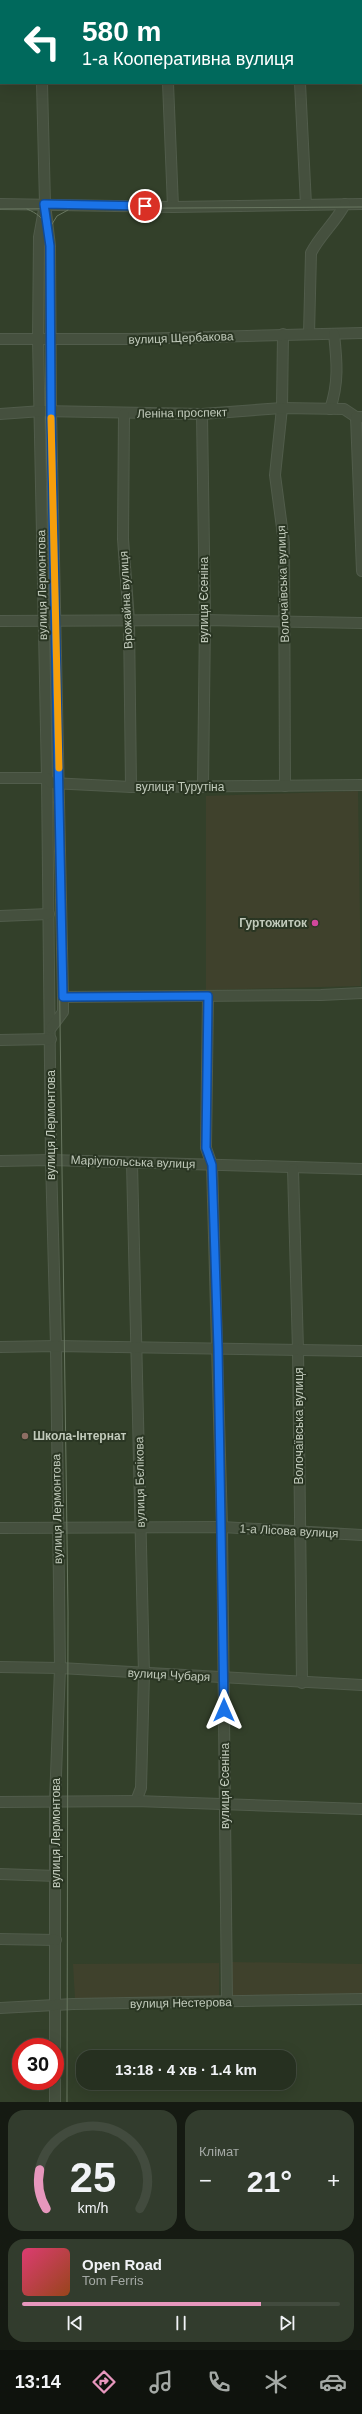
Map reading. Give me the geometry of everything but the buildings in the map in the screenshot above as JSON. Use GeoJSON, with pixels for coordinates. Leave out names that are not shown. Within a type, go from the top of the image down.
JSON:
{"type":"FeatureCollection","features":[{"type":"Feature","properties":{"kind":"street","name":"вулиця Лермонтова"},"geometry":{"type":"LineString","coordinates":[[42,84],[44,204],[50,246],[51,412],[64,1012],[51,1028]]}},
{"type":"Feature","properties":{"kind":"street"},"geometry":{"type":"LineString","coordinates":[[168,84],[173,207]]}},
{"type":"Feature","properties":{"kind":"street"},"geometry":{"type":"LineString","coordinates":[[300,84],[306,205]]}},
{"type":"Feature","properties":{"kind":"street"},"geometry":{"type":"LineString","coordinates":[[0,204],[173,207],[362,204]]}},
{"type":"Feature","properties":{"kind":"street","name":"вулиця Лермонтова"},"geometry":{"type":"LineString","coordinates":[[44,204],[39,237],[38,412],[47,778],[51,1028],[51,1160],[56,1346],[57,1528],[60,1668],[55,1802],[55,2038]]}},
{"type":"Feature","properties":{"kind":"street"},"geometry":{"type":"LineString","coordinates":[[309,334],[312,253],[317,241],[339,215],[345,204]]}},
{"type":"Feature","properties":{"kind":"street","name":"вулиця Щербакова"},"geometry":{"type":"LineString","coordinates":[[0,340],[194,338],[283,334],[362,333]]}},
{"type":"Feature","properties":{"kind":"street","name":"Волочаївська вулиця"},"geometry":{"type":"LineString","coordinates":[[283,334],[282,408],[275,475],[284,542],[285,786]]}},
{"type":"Feature","properties":{"kind":"street"},"geometry":{"type":"LineString","coordinates":[[330,409],[336,390],[338,366],[334,334]]}},
{"type":"Feature","properties":{"kind":"street","name":"Леніна проспект"},"geometry":{"type":"LineString","coordinates":[[0,414],[51,412],[202,414],[282,408],[344,409],[359,417]]}},
{"type":"Feature","properties":{"kind":"street","name":"Врожайна вулиця"},"geometry":{"type":"LineString","coordinates":[[124,414],[123,539],[129,621],[131,787]]}},
{"type":"Feature","properties":{"kind":"street","name":"вулиця Єсеніна"},"geometry":{"type":"LineString","coordinates":[[202,414],[205,620],[204,787]]}},
{"type":"Feature","properties":{"kind":"street"},"geometry":{"type":"LineString","coordinates":[[359,417],[362,570]]}},
{"type":"Feature","properties":{"kind":"street"},"geometry":{"type":"LineString","coordinates":[[0,621],[205,620],[285,623],[362,623]]}},
{"type":"Feature","properties":{"kind":"street","name":"вулиця Турутіна"},"geometry":{"type":"LineString","coordinates":[[0,778],[47,778],[51,783],[131,787],[362,785]]}},
{"type":"Feature","properties":{"kind":"street"},"geometry":{"type":"LineString","coordinates":[[0,916],[49,914]]}},
{"type":"Feature","properties":{"kind":"street"},"geometry":{"type":"LineString","coordinates":[[63,997],[362,993]]}},
{"type":"Feature","properties":{"kind":"street","name":"вулиця Єсеніна"},"geometry":{"type":"LineString","coordinates":[[208,996],[206,1148],[212,1165],[218,1348],[222,1527],[227,2002]]}},
{"type":"Feature","properties":{"kind":"street"},"geometry":{"type":"LineString","coordinates":[[0,1040],[51,1039]]}},
{"type":"Feature","properties":{"kind":"street","name":"Маріупольська вулиця"},"geometry":{"type":"LineString","coordinates":[[0,1161],[51,1160],[293,1169],[362,1169]]}},
{"type":"Feature","properties":{"kind":"street","name":"вулиця Бєлікова"},"geometry":{"type":"LineString","coordinates":[[132,1163],[144,1674],[141,1788],[136,1801]]}},
{"type":"Feature","properties":{"kind":"street","name":"Волочаївська вулиця"},"geometry":{"type":"LineString","coordinates":[[293,1169],[298,1350],[302,1683]]}},
{"type":"Feature","properties":{"kind":"street"},"geometry":{"type":"LineString","coordinates":[[0,1347],[56,1346],[362,1351]]}},
{"type":"Feature","properties":{"kind":"street","name":"1-а Лісова вулиця"},"geometry":{"type":"LineString","coordinates":[[0,1528],[222,1527],[362,1535]]}},
{"type":"Feature","properties":{"kind":"street","name":"вулиця Чубаря"},"geometry":{"type":"LineString","coordinates":[[0,1667],[60,1668],[302,1683],[362,1685]]}},
{"type":"Feature","properties":{"kind":"street"},"geometry":{"type":"LineString","coordinates":[[0,1802],[136,1801],[362,1809]]}},
{"type":"Feature","properties":{"kind":"street"},"geometry":{"type":"LineString","coordinates":[[0,1874],[56,1876]]}},
{"type":"Feature","properties":{"kind":"street"},"geometry":{"type":"LineString","coordinates":[[0,1939],[56,1940]]}},
{"type":"Feature","properties":{"kind":"street","name":"вулиця Нестерова"},"geometry":{"type":"LineString","coordinates":[[0,2008],[54,2005],[362,1999]]}},
{"type":"Feature","properties":{"kind":"street"},"geometry":{"type":"LineString","coordinates":[[56,2090],[56,2102]]}},
{"type":"Feature","properties":{"kind":"green space"},"geometry":{"type":"Polygon","coordinates":[[[358,791],[361,986],[206,990],[206,796],[358,791]]]}},
{"type":"Feature","properties":{"kind":"green space"},"geometry":{"type":"Polygon","coordinates":[[[231,1962],[362,1964],[362,1995],[232,1998],[231,1962]]]}},
{"type":"Feature","properties":{"kind":"green space"},"geometry":{"type":"Polygon","coordinates":[[[219,1963],[219,1997],[75,1999],[73,1964],[219,1963]]]}},
{"type":"Feature","properties":{"kind":"tram line"},"geometry":{"type":"LineString","coordinates":[[0,209],[362,207]]}},
{"type":"Feature","properties":{"kind":"tram line"},"geometry":{"type":"LineString","coordinates":[[27,209],[34,212],[43,220],[46,229],[47,241],[46,418],[59,946],[68,1612],[67,2102]]}},
{"type":"Feature","properties":{"kind":"tram line"},"geometry":{"type":"LineString","coordinates":[[47,232],[57,216],[68,210]]}},
{"type":"Feature","properties":{"kind":"slow traffic"},"geometry":{"type":"LineString","coordinates":[[51,418],[59,768]]}},
{"type":"Feature","properties":{"kind":"place","name":"Гуртожиток"},"geometry":{"type":"Point","coordinates":[315,923]}},
{"type":"Feature","properties":{"kind":"place","name":"Школа-Інтернат"},"geometry":{"type":"Point","coordinates":[25,1436]}},
{"type":"Feature","properties":{"kind":"route"},"geometry":{"type":"LineString","coordinates":[[145,206],[44,204],[48,223],[50,246],[51,412],[63,997],[208,996],[206,1148],[212,1165],[218,1348],[224,1710]]}}]}
